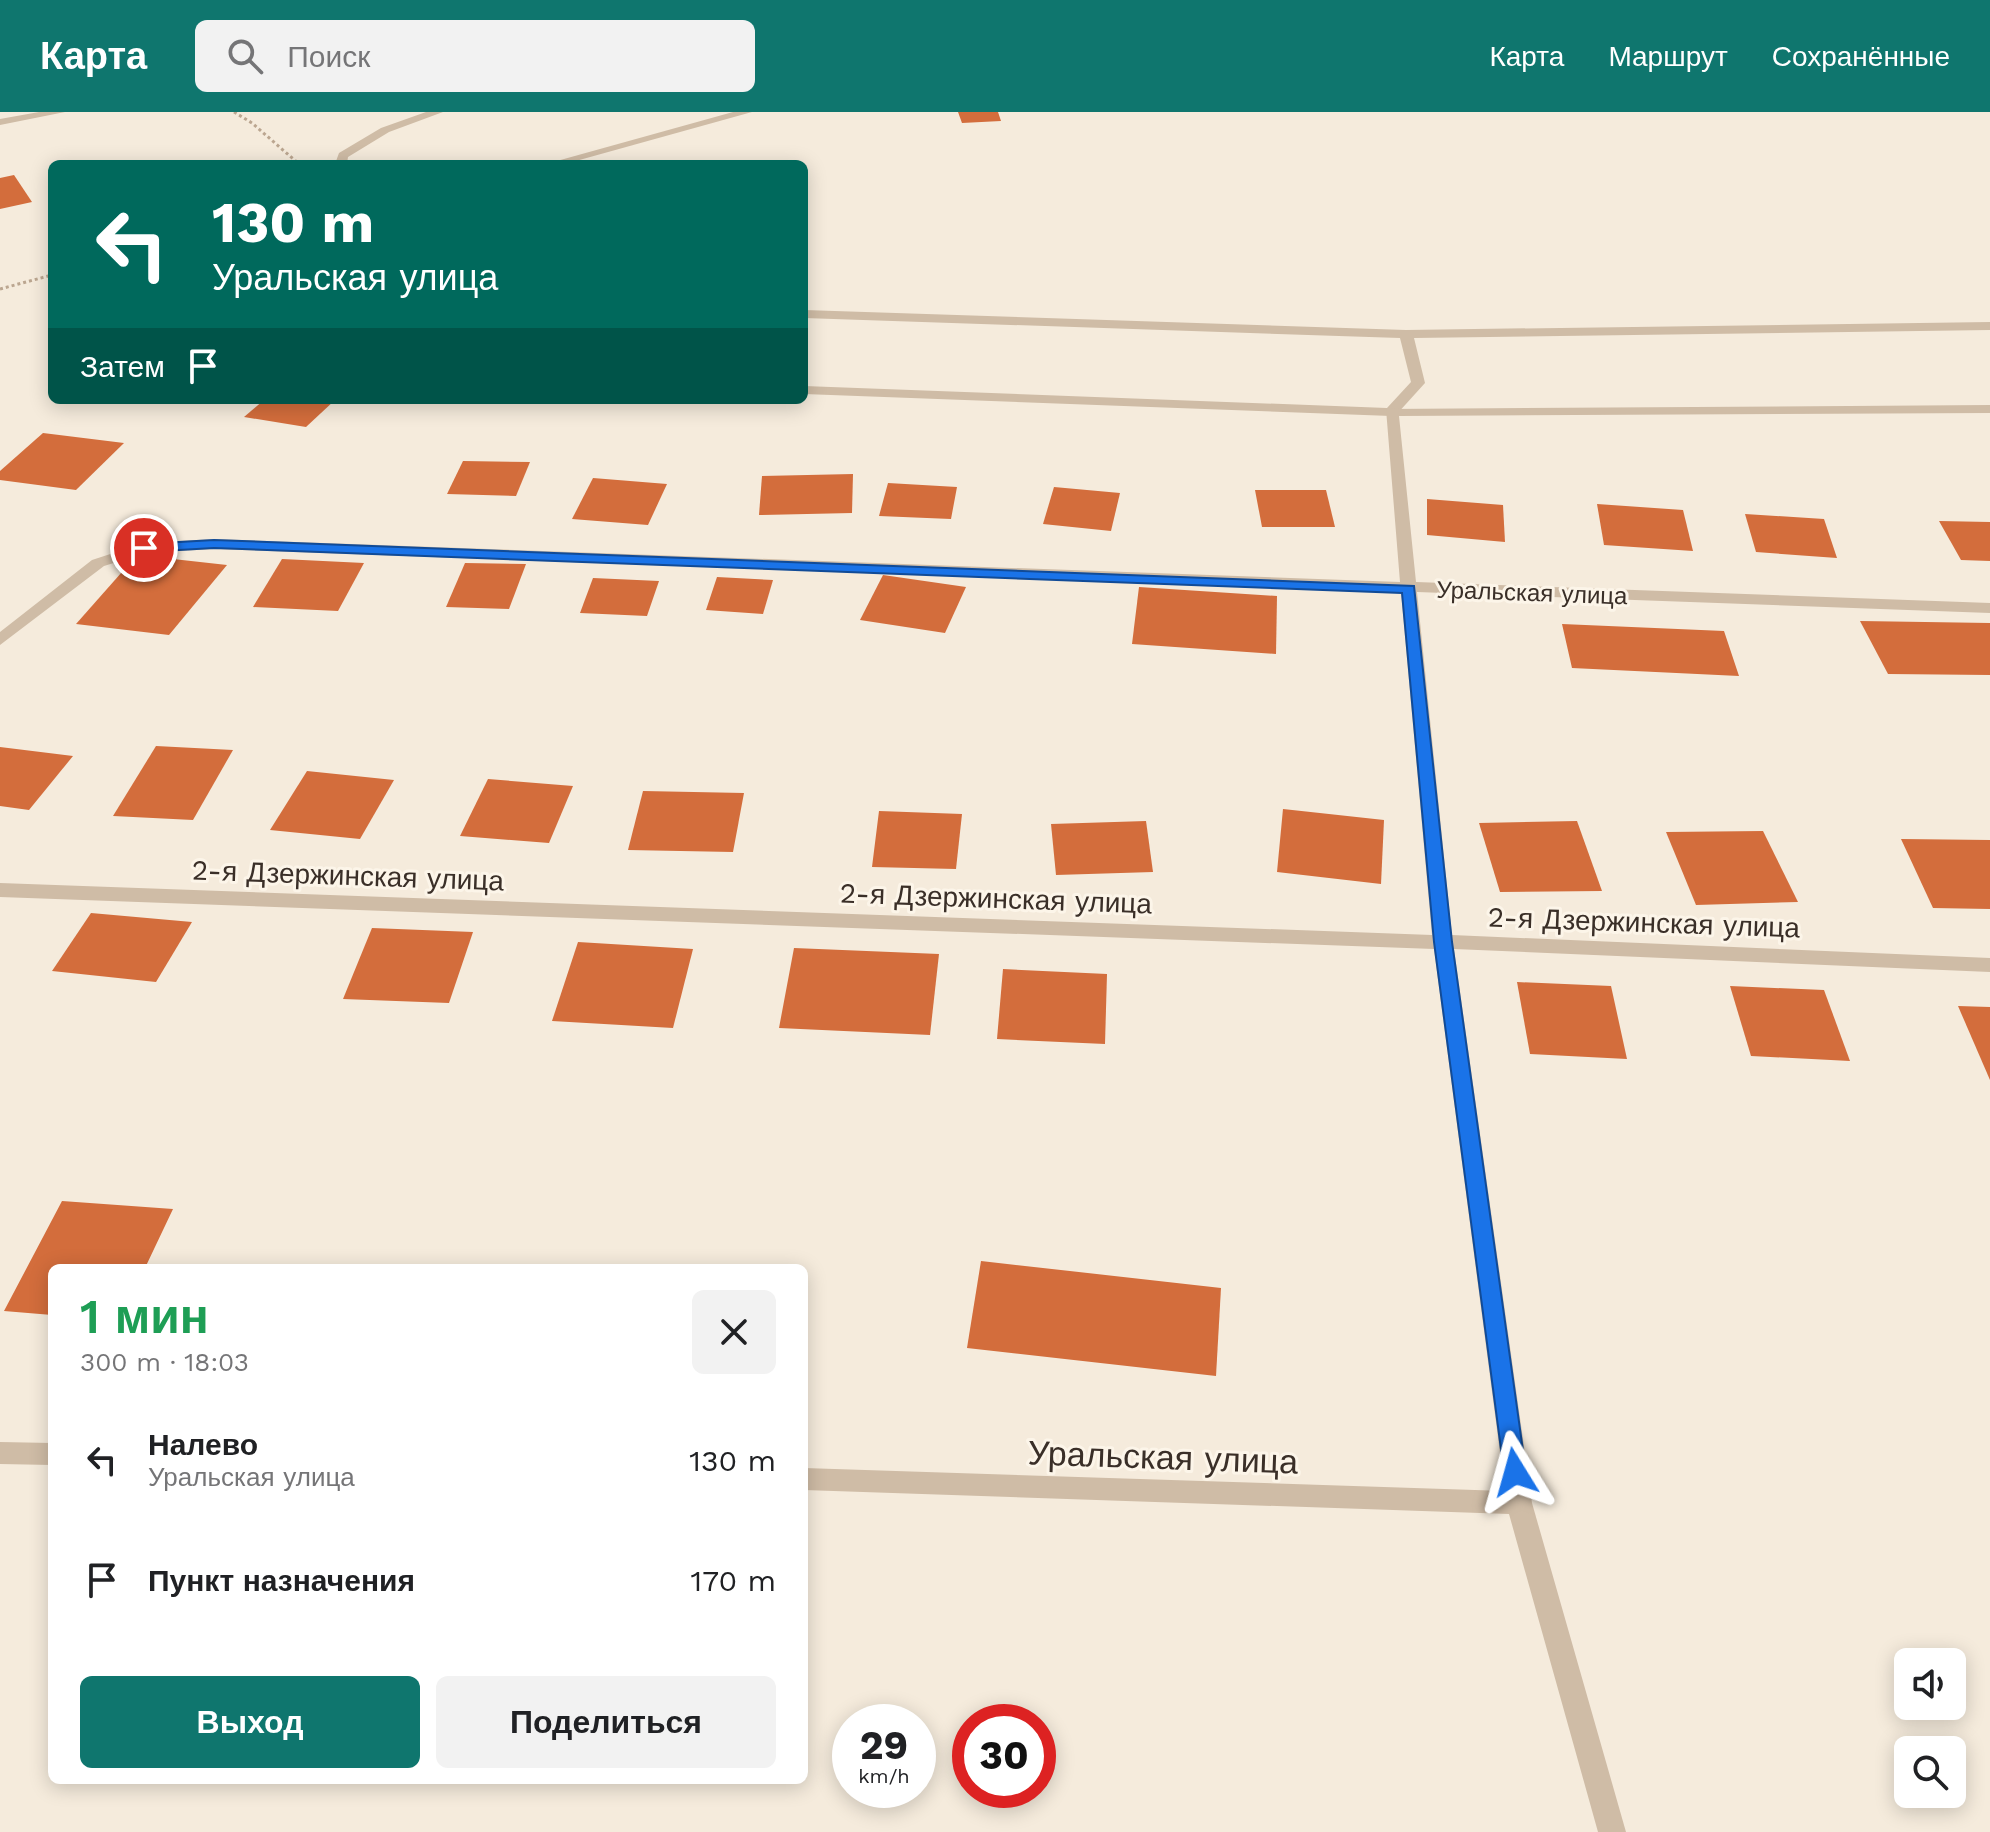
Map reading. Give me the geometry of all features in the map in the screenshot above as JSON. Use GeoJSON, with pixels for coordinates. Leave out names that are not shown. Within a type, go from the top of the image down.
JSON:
{"type":"FeatureCollection","features":[{"type":"Feature","properties":{"kind":"street"},"geometry":{"type":"LineString","coordinates":[[0,122],[59,112]]}},
{"type":"Feature","properties":{"kind":"street"},"geometry":{"type":"LineString","coordinates":[[342,160],[343,155],[385,130],[437,112]]}},
{"type":"Feature","properties":{"kind":"street"},"geometry":{"type":"LineString","coordinates":[[567,160],[746,112]]}},
{"type":"Feature","properties":{"kind":"street"},"geometry":{"type":"LineString","coordinates":[[808,314],[1406,334],[1990,326]]}},
{"type":"Feature","properties":{"kind":"street"},"geometry":{"type":"LineString","coordinates":[[1406,334],[1418,383],[1391,412],[1443,942],[1519,1503],[1612,1832]]}},
{"type":"Feature","properties":{"kind":"street"},"geometry":{"type":"LineString","coordinates":[[808,390],[1391,412],[1990,409]]}},
{"type":"Feature","properties":{"kind":"street","name":"Уральская улица"},"geometry":{"type":"LineString","coordinates":[[0,640],[98,563],[144,548],[214,544],[1990,608]]}},
{"type":"Feature","properties":{"kind":"street","name":"2-я Дзержинская улица"},"geometry":{"type":"LineString","coordinates":[[0,890],[1990,965]]}},
{"type":"Feature","properties":{"kind":"street"},"geometry":{"type":"LineString","coordinates":[[0,1453],[48,1454]]}},
{"type":"Feature","properties":{"kind":"street","name":"Уральская улица"},"geometry":{"type":"LineString","coordinates":[[808,1479],[1519,1503]]}},
{"type":"Feature","properties":{"kind":"path"},"geometry":{"type":"LineString","coordinates":[[234,112],[252,123],[294,160]]}},
{"type":"Feature","properties":{"kind":"path"},"geometry":{"type":"LineString","coordinates":[[0,289],[48,276]]}},
{"type":"Feature","properties":{"kind":"building"},"geometry":{"type":"Polygon","coordinates":[[[958,112],[998,112],[1001,121],[962,123],[958,112]]]}},
{"type":"Feature","properties":{"kind":"building"},"geometry":{"type":"Polygon","coordinates":[[[14,175],[32,202],[0,209],[0,178],[14,175]]]}},
{"type":"Feature","properties":{"kind":"building"},"geometry":{"type":"Polygon","coordinates":[[[259,404],[331,404],[306,427],[244,417],[259,404]]]}},
{"type":"Feature","properties":{"kind":"building"},"geometry":{"type":"Polygon","coordinates":[[[43,433],[124,443],[76,490],[0,480],[0,471],[43,433]]]}},
{"type":"Feature","properties":{"kind":"building"},"geometry":{"type":"Polygon","coordinates":[[[463,461],[530,462],[516,496],[447,494],[463,461]]]}},
{"type":"Feature","properties":{"kind":"building"},"geometry":{"type":"Polygon","coordinates":[[[853,474],[852,513],[759,515],[762,476],[853,474]]]}},
{"type":"Feature","properties":{"kind":"building"},"geometry":{"type":"Polygon","coordinates":[[[593,478],[667,484],[648,525],[572,519],[593,478]]]}},
{"type":"Feature","properties":{"kind":"building"},"geometry":{"type":"Polygon","coordinates":[[[888,483],[957,487],[951,519],[879,516],[888,483]]]}},
{"type":"Feature","properties":{"kind":"building"},"geometry":{"type":"Polygon","coordinates":[[[1054,487],[1120,493],[1111,531],[1043,524],[1054,487]]]}},
{"type":"Feature","properties":{"kind":"building"},"geometry":{"type":"Polygon","coordinates":[[[1255,490],[1326,490],[1335,527],[1262,527],[1255,490]]]}},
{"type":"Feature","properties":{"kind":"building"},"geometry":{"type":"Polygon","coordinates":[[[1427,499],[1503,505],[1505,542],[1427,535],[1427,499]]]}},
{"type":"Feature","properties":{"kind":"building"},"geometry":{"type":"Polygon","coordinates":[[[1597,504],[1683,510],[1693,551],[1604,545],[1597,504]]]}},
{"type":"Feature","properties":{"kind":"building"},"geometry":{"type":"Polygon","coordinates":[[[1745,514],[1824,519],[1837,558],[1756,552],[1745,514]]]}},
{"type":"Feature","properties":{"kind":"building"},"geometry":{"type":"Polygon","coordinates":[[[1939,521],[1990,522],[1990,561],[1961,560],[1939,521]]]}},
{"type":"Feature","properties":{"kind":"building"},"geometry":{"type":"Polygon","coordinates":[[[137,555],[227,565],[169,635],[76,624],[137,555]]]}},
{"type":"Feature","properties":{"kind":"building"},"geometry":{"type":"Polygon","coordinates":[[[282,559],[364,563],[338,611],[253,607],[282,559]]]}},
{"type":"Feature","properties":{"kind":"building"},"geometry":{"type":"Polygon","coordinates":[[[465,563],[526,564],[509,609],[446,607],[465,563]]]}},
{"type":"Feature","properties":{"kind":"building"},"geometry":{"type":"Polygon","coordinates":[[[883,575],[966,587],[945,633],[860,620],[883,575]]]}},
{"type":"Feature","properties":{"kind":"building"},"geometry":{"type":"Polygon","coordinates":[[[717,577],[773,580],[763,614],[706,610],[717,577]]]}},
{"type":"Feature","properties":{"kind":"building"},"geometry":{"type":"Polygon","coordinates":[[[593,578],[659,581],[647,616],[580,613],[593,578]]]}},
{"type":"Feature","properties":{"kind":"building"},"geometry":{"type":"Polygon","coordinates":[[[1139,587],[1277,596],[1276,654],[1132,644],[1139,587]]]}},
{"type":"Feature","properties":{"kind":"building"},"geometry":{"type":"Polygon","coordinates":[[[1860,621],[1990,623],[1990,675],[1888,674],[1860,621]]]}},
{"type":"Feature","properties":{"kind":"building"},"geometry":{"type":"Polygon","coordinates":[[[1562,624],[1724,631],[1739,676],[1572,668],[1562,624]]]}},
{"type":"Feature","properties":{"kind":"building"},"geometry":{"type":"Polygon","coordinates":[[[156,746],[233,750],[193,820],[113,816],[156,746]]]}},
{"type":"Feature","properties":{"kind":"building"},"geometry":{"type":"Polygon","coordinates":[[[0,747],[73,756],[29,810],[0,806],[0,747]]]}},
{"type":"Feature","properties":{"kind":"building"},"geometry":{"type":"Polygon","coordinates":[[[307,771],[394,780],[360,839],[270,830],[307,771]]]}},
{"type":"Feature","properties":{"kind":"building"},"geometry":{"type":"Polygon","coordinates":[[[488,779],[573,786],[549,843],[460,836],[488,779]]]}},
{"type":"Feature","properties":{"kind":"building"},"geometry":{"type":"Polygon","coordinates":[[[643,791],[744,793],[733,852],[628,850],[643,791]]]}},
{"type":"Feature","properties":{"kind":"building"},"geometry":{"type":"Polygon","coordinates":[[[1283,809],[1384,820],[1381,884],[1277,872],[1283,809]]]}},
{"type":"Feature","properties":{"kind":"building"},"geometry":{"type":"Polygon","coordinates":[[[879,811],[962,814],[956,869],[872,867],[879,811]]]}},
{"type":"Feature","properties":{"kind":"building"},"geometry":{"type":"Polygon","coordinates":[[[1146,821],[1153,872],[1056,875],[1051,824],[1146,821]]]}},
{"type":"Feature","properties":{"kind":"building"},"geometry":{"type":"Polygon","coordinates":[[[1577,821],[1602,891],[1500,892],[1479,823],[1577,821]]]}},
{"type":"Feature","properties":{"kind":"building"},"geometry":{"type":"Polygon","coordinates":[[[1763,831],[1798,902],[1696,905],[1666,832],[1763,831]]]}},
{"type":"Feature","properties":{"kind":"building"},"geometry":{"type":"Polygon","coordinates":[[[1901,839],[1990,840],[1990,909],[1933,908],[1901,839]]]}},
{"type":"Feature","properties":{"kind":"building"},"geometry":{"type":"Polygon","coordinates":[[[91,913],[192,922],[156,982],[52,971],[91,913]]]}},
{"type":"Feature","properties":{"kind":"building"},"geometry":{"type":"Polygon","coordinates":[[[372,928],[473,932],[449,1003],[343,999],[372,928]]]}},
{"type":"Feature","properties":{"kind":"building"},"geometry":{"type":"Polygon","coordinates":[[[578,942],[693,949],[673,1028],[552,1021],[578,942]]]}},
{"type":"Feature","properties":{"kind":"building"},"geometry":{"type":"Polygon","coordinates":[[[794,948],[939,954],[930,1035],[779,1028],[794,948]]]}},
{"type":"Feature","properties":{"kind":"building"},"geometry":{"type":"Polygon","coordinates":[[[1003,969],[1107,974],[1105,1044],[997,1039],[1003,969]]]}},
{"type":"Feature","properties":{"kind":"building"},"geometry":{"type":"Polygon","coordinates":[[[1517,982],[1611,986],[1627,1059],[1530,1054],[1517,982]]]}},
{"type":"Feature","properties":{"kind":"building"},"geometry":{"type":"Polygon","coordinates":[[[1730,986],[1824,990],[1850,1061],[1751,1056],[1730,986]]]}},
{"type":"Feature","properties":{"kind":"building"},"geometry":{"type":"Polygon","coordinates":[[[1958,1006],[1990,1007],[1990,1080],[1958,1006]]]}},
{"type":"Feature","properties":{"kind":"building"},"geometry":{"type":"Polygon","coordinates":[[[62,1201],[173,1209],[147,1264],[48,1264],[48,1315],[4,1311],[62,1201]]]}},
{"type":"Feature","properties":{"kind":"building"},"geometry":{"type":"Polygon","coordinates":[[[981,1261],[1221,1288],[1216,1376],[967,1348],[981,1261]]]}},
{"type":"Feature","properties":{"kind":"route"},"geometry":{"type":"LineString","coordinates":[[144,548],[214,544],[1409,589],[1443,942],[1515,1472]]}}]}
